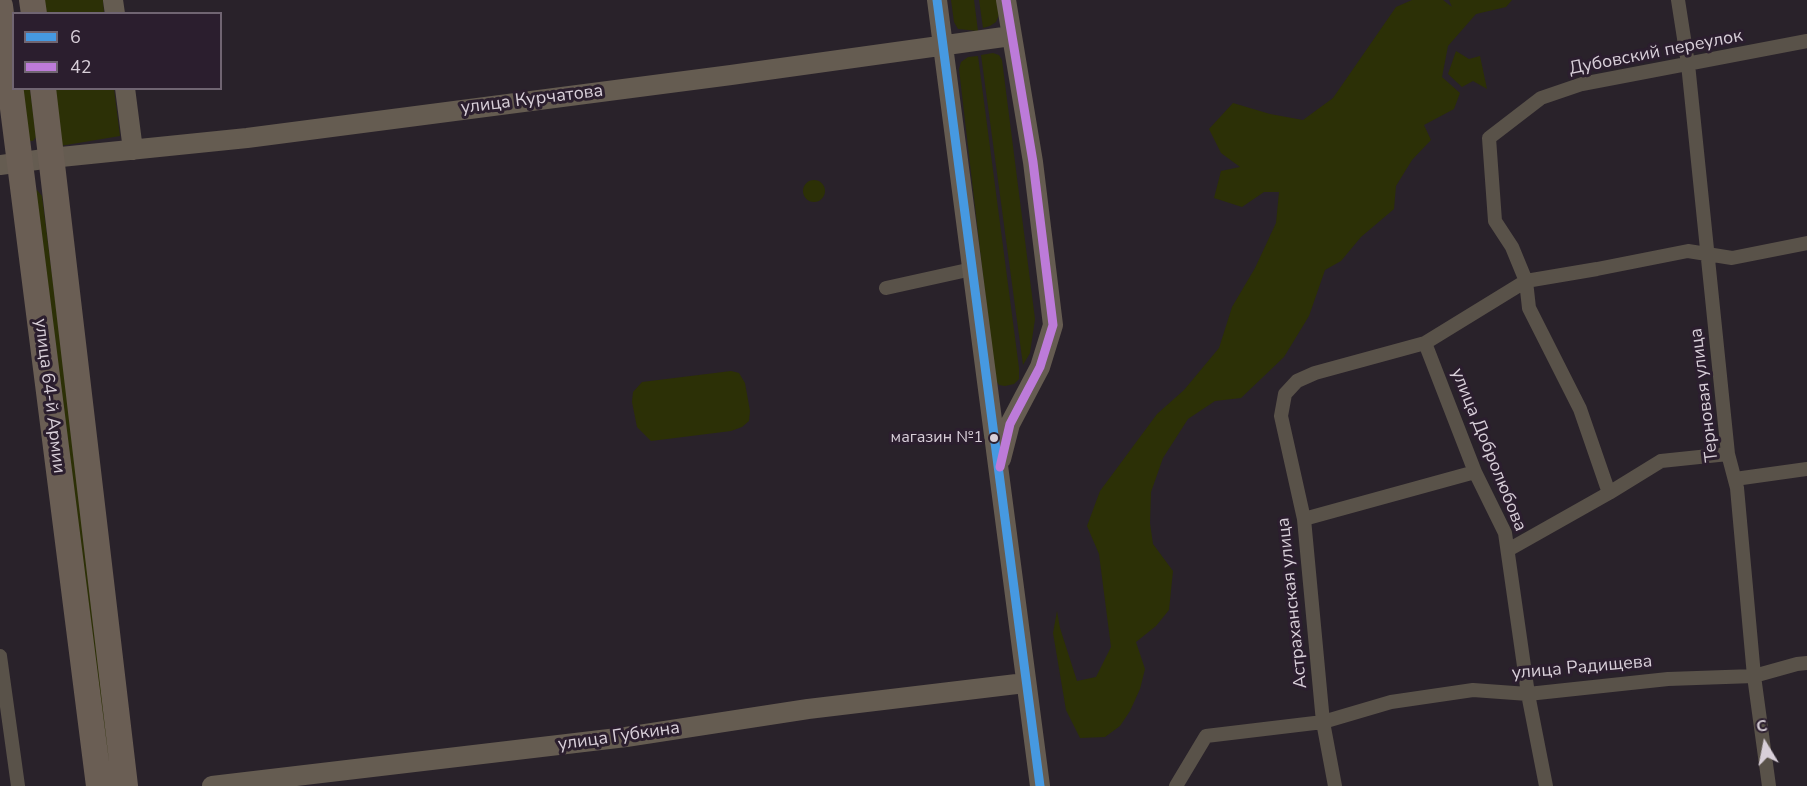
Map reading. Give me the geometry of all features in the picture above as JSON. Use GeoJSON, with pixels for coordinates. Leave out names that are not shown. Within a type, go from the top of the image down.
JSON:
{"type":"FeatureCollection","features":[{"type":"Feature","properties":{"kind":"highway","name":"улица 64-й Армии"},"geometry":{"type":"LineString","coordinates":[[0,6],[10,164],[99,786]]}},
{"type":"Feature","properties":{"kind":"highway","name":"улица 64-й Армии"},"geometry":{"type":"LineString","coordinates":[[43,90],[125,786]]}},
{"type":"Feature","properties":{"kind":"street"},"geometry":{"type":"LineString","coordinates":[[937,0],[1040,786]]}},
{"type":"Feature","properties":{"kind":"street"},"geometry":{"type":"LineString","coordinates":[[998,476],[1010,424],[1040,367],[1053,325],[1033,162],[1006,0]]}},
{"type":"Feature","properties":{"kind":"street","name":"Терновая улица"},"geometry":{"type":"LineString","coordinates":[[1678,0],[1688,64],[1728,454],[1735,479],[1754,676],[1769,786]]}},
{"type":"Feature","properties":{"kind":"street","name":"улица Курчатова"},"geometry":{"type":"LineString","coordinates":[[10,164],[247,138],[1011,36]]}},
{"type":"Feature","properties":{"kind":"street","name":"Дубовский переулок"},"geometry":{"type":"LineString","coordinates":[[1526,281],[1512,247],[1494,221],[1489,138],[1541,98],[1582,84],[1807,41]]}},
{"type":"Feature","properties":{"kind":"street"},"geometry":{"type":"LineString","coordinates":[[125,90],[133,150]]}},
{"type":"Feature","properties":{"kind":"street"},"geometry":{"type":"LineString","coordinates":[[1425,343],[1526,281],[1688,251],[1732,258],[1807,243]]}},
{"type":"Feature","properties":{"kind":"street"},"geometry":{"type":"LineString","coordinates":[[886,288],[972,269]]}},
{"type":"Feature","properties":{"kind":"street"},"geometry":{"type":"LineString","coordinates":[[1526,281],[1529,308],[1580,409],[1609,493]]}},
{"type":"Feature","properties":{"kind":"street","name":"Астраханская улица"},"geometry":{"type":"LineString","coordinates":[[1335,786],[1323,722],[1304,519],[1281,416],[1285,394],[1297,381],[1315,373],[1425,343]]}},
{"type":"Feature","properties":{"kind":"street","name":"улица Добролюбова"},"geometry":{"type":"LineString","coordinates":[[1425,343],[1475,472],[1505,532],[1528,694],[1546,786]]}},
{"type":"Feature","properties":{"kind":"street"},"geometry":{"type":"LineString","coordinates":[[1508,550],[1661,461],[1728,454]]}},
{"type":"Feature","properties":{"kind":"street"},"geometry":{"type":"LineString","coordinates":[[1735,479],[1807,469]]}},
{"type":"Feature","properties":{"kind":"street"},"geometry":{"type":"LineString","coordinates":[[1304,519],[1475,472]]}},
{"type":"Feature","properties":{"kind":"street"},"geometry":{"type":"LineString","coordinates":[[0,656],[18,786]]}},
{"type":"Feature","properties":{"kind":"street","name":"улица Радищева"},"geometry":{"type":"LineString","coordinates":[[1176,786],[1206,736],[1323,722],[1391,702],[1473,690],[1528,694],[1668,679],[1754,676],[1807,663]]}},
{"type":"Feature","properties":{"kind":"street","name":"улица Губкина"},"geometry":{"type":"LineString","coordinates":[[212,786],[626,737],[808,709],[1025,683]]}},
{"type":"Feature","properties":{"kind":"green space"},"geometry":{"type":"Polygon","coordinates":[[[42,0],[103,0],[104,12],[44,12],[42,0]]]}},
{"type":"Feature","properties":{"kind":"green space"},"geometry":{"type":"Polygon","coordinates":[[[951,0],[974,0],[978,31],[958,29],[954,22],[951,0]]]}},
{"type":"Feature","properties":{"kind":"green space"},"geometry":{"type":"Polygon","coordinates":[[[979,0],[998,0],[999,15],[996,22],[983,28],[979,0]]]}},
{"type":"Feature","properties":{"kind":"green space"},"geometry":{"type":"Polygon","coordinates":[[[1412,0],[1443,0],[1452,7],[1449,0],[1512,0],[1506,7],[1476,14],[1448,46],[1442,77],[1460,93],[1454,109],[1424,125],[1431,140],[1412,160],[1396,186],[1394,209],[1361,237],[1341,261],[1325,270],[1309,316],[1284,357],[1241,398],[1215,401],[1188,419],[1163,458],[1151,492],[1150,523],[1153,544],[1173,571],[1169,610],[1156,626],[1136,642],[1145,669],[1140,689],[1120,726],[1105,737],[1080,738],[1066,710],[1053,633],[1057,611],[1077,681],[1096,677],[1111,647],[1099,554],[1087,526],[1100,491],[1157,414],[1184,390],[1219,348],[1232,307],[1255,268],[1276,223],[1279,192],[1264,192],[1242,207],[1214,198],[1221,171],[1240,167],[1221,153],[1209,129],[1233,103],[1270,114],[1303,120],[1333,98],[1396,7],[1412,0]]]}},
{"type":"Feature","properties":{"kind":"green space"},"geometry":{"type":"Polygon","coordinates":[[[1456,51],[1469,59],[1480,56],[1487,89],[1473,81],[1462,87],[1448,74],[1456,51]]]}},
{"type":"Feature","properties":{"kind":"green space"},"geometry":{"type":"Polygon","coordinates":[[[993,53],[999,55],[1002,60],[1035,319],[1030,353],[1023,365],[981,55],[993,53]]]}},
{"type":"Feature","properties":{"kind":"green space"},"geometry":{"type":"Polygon","coordinates":[[[978,56],[1019,368],[1019,379],[1014,384],[1005,386],[999,385],[995,379],[959,69],[961,62],[968,57],[978,56]]]}},
{"type":"Feature","properties":{"kind":"green space"},"geometry":{"type":"Polygon","coordinates":[[[22,90],[30,90],[36,137],[33,141],[28,141],[22,90]]]}},
{"type":"Feature","properties":{"kind":"green space"},"geometry":{"type":"Polygon","coordinates":[[[53,90],[114,90],[120,136],[60,146],[53,90]]]}},
{"type":"Feature","properties":{"kind":"green space"},"geometry":{"type":"Polygon","coordinates":[[[814,180],[824,187],[825,191],[818,201],[814,202],[804,195],[803,191],[810,181],[814,180]]]}},
{"type":"Feature","properties":{"kind":"green space"},"geometry":{"type":"Polygon","coordinates":[[[37,190],[42,196],[115,768],[111,775],[107,773],[33,193],[37,190]]]}},
{"type":"Feature","properties":{"kind":"green space"},"geometry":{"type":"Polygon","coordinates":[[[731,371],[739,373],[745,383],[750,411],[749,421],[742,427],[731,431],[651,441],[637,427],[632,402],[633,392],[642,382],[731,371]]]}},
{"type":"Feature","properties":{"kind":"transit line","name":"6"},"geometry":{"type":"LineString","coordinates":[[937,0],[1040,786]]}},
{"type":"Feature","properties":{"kind":"transit line","name":"42"},"geometry":{"type":"LineString","coordinates":[[1000,467],[1010,424],[1040,367],[1053,325],[1033,162],[1006,0]]}},
{"type":"Feature","properties":{"kind":"place","name":"магазин №1"},"geometry":{"type":"Point","coordinates":[994,438]}}]}
